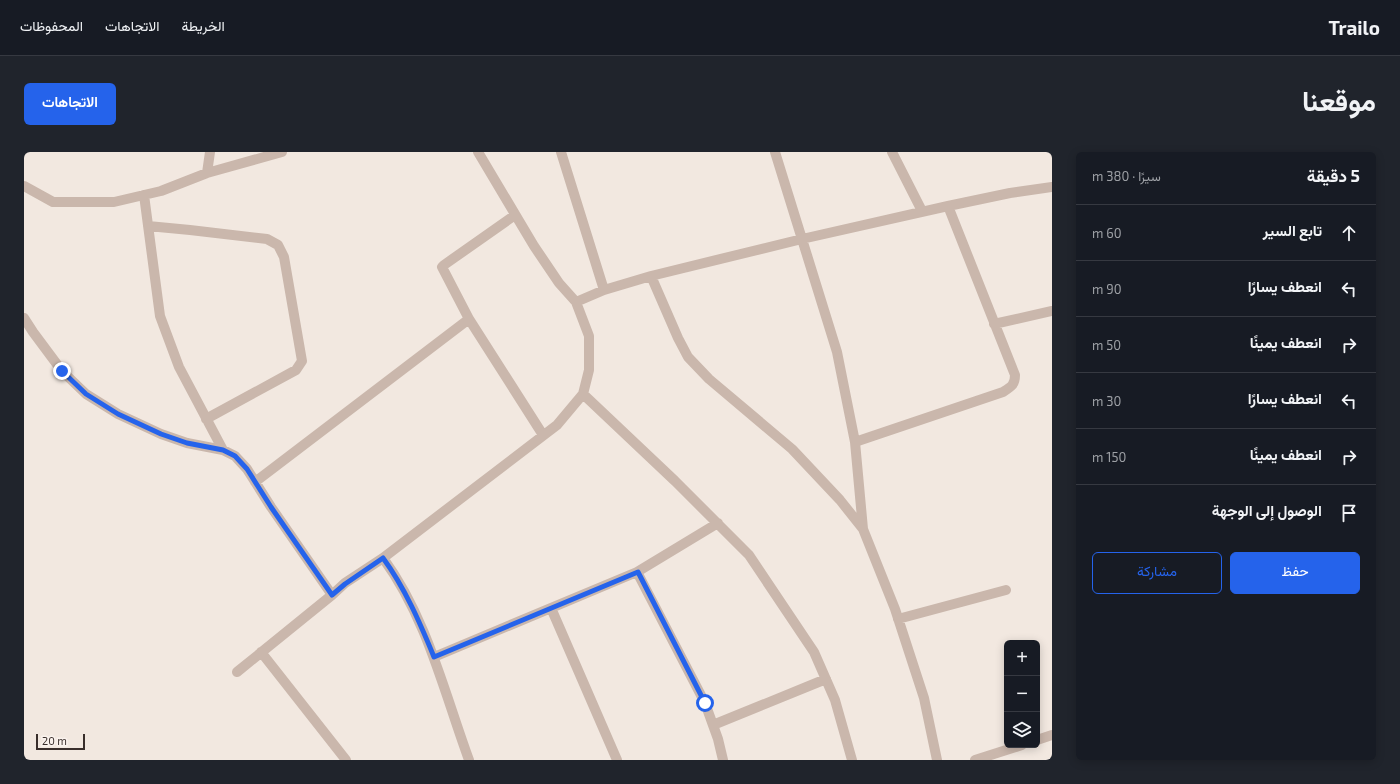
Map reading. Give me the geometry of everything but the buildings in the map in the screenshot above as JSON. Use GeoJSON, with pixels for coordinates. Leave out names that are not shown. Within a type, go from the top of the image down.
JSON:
{"type":"FeatureCollection","features":[{"type":"Feature","properties":{"kind":"street"},"geometry":{"type":"LineString","coordinates":[[207,173],[210,152]]}},
{"type":"Feature","properties":{"kind":"street"},"geometry":{"type":"LineString","coordinates":[[24,186],[52,202],[114,202],[161,191],[207,173],[282,152]]}},
{"type":"Feature","properties":{"kind":"street"},"geometry":{"type":"LineString","coordinates":[[237,672],[345,584],[383,558],[557,425],[583,394],[589,370],[589,336],[576,302],[551,271],[534,246],[478,152]]}},
{"type":"Feature","properties":{"kind":"street"},"geometry":{"type":"LineString","coordinates":[[561,152],[604,290]]}},
{"type":"Feature","properties":{"kind":"street"},"geometry":{"type":"LineString","coordinates":[[775,152],[837,352],[855,442],[863,529],[898,619],[924,698],[937,760]]}},
{"type":"Feature","properties":{"kind":"street"},"geometry":{"type":"LineString","coordinates":[[892,152],[922,212]]}},
{"type":"Feature","properties":{"kind":"street"},"geometry":{"type":"LineString","coordinates":[[576,302],[604,290],[651,276],[802,239],[1010,193],[1052,187]]}},
{"type":"Feature","properties":{"kind":"street"},"geometry":{"type":"LineString","coordinates":[[144,195],[160,316],[180,367],[223,450]]}},
{"type":"Feature","properties":{"kind":"street"},"geometry":{"type":"LineString","coordinates":[[855,442],[1003,392],[1010,388],[1015,382],[1015,375],[948,206]]}},
{"type":"Feature","properties":{"kind":"street"},"geometry":{"type":"LineString","coordinates":[[515,215],[444,264],[442,267],[469,320],[543,435]]}},
{"type":"Feature","properties":{"kind":"street"},"geometry":{"type":"LineString","coordinates":[[148,226],[267,239],[278,245],[284,257],[302,361],[296,370],[206,419]]}},
{"type":"Feature","properties":{"kind":"street"},"geometry":{"type":"LineString","coordinates":[[651,276],[678,338],[688,357],[709,379],[792,449],[840,500],[863,529]]}},
{"type":"Feature","properties":{"kind":"street"},"geometry":{"type":"LineString","coordinates":[[994,324],[1052,311]]}},
{"type":"Feature","properties":{"kind":"street"},"geometry":{"type":"LineString","coordinates":[[24,318],[62,371],[86,394],[118,414],[161,434],[187,443],[223,450],[235,456],[247,469],[271,507],[332,595]]}},
{"type":"Feature","properties":{"kind":"street"},"geometry":{"type":"LineString","coordinates":[[255,482],[469,320]]}},
{"type":"Feature","properties":{"kind":"street"},"geometry":{"type":"LineString","coordinates":[[583,394],[718,523],[749,555],[814,652],[835,700],[852,760]]}},
{"type":"Feature","properties":{"kind":"street"},"geometry":{"type":"LineString","coordinates":[[434,657],[638,572],[718,523]]}},
{"type":"Feature","properties":{"kind":"street"},"geometry":{"type":"LineString","coordinates":[[383,558],[391,569],[419,619],[434,657],[469,760]]}},
{"type":"Feature","properties":{"kind":"street"},"geometry":{"type":"LineString","coordinates":[[638,572],[705,703],[718,739],[723,760]]}},
{"type":"Feature","properties":{"kind":"street"},"geometry":{"type":"LineString","coordinates":[[898,619],[1006,590]]}},
{"type":"Feature","properties":{"kind":"street"},"geometry":{"type":"LineString","coordinates":[[551,608],[617,760]]}},
{"type":"Feature","properties":{"kind":"street"},"geometry":{"type":"LineString","coordinates":[[261,652],[346,760]]}},
{"type":"Feature","properties":{"kind":"street"},"geometry":{"type":"LineString","coordinates":[[713,725],[826,679]]}},
{"type":"Feature","properties":{"kind":"street"},"geometry":{"type":"LineString","coordinates":[[1040,739],[1052,735]]}},
{"type":"Feature","properties":{"kind":"street"},"geometry":{"type":"LineString","coordinates":[[976,760],[1013,748]]}},
{"type":"Feature","properties":{"kind":"route"},"geometry":{"type":"LineString","coordinates":[[62,371],[86,394],[118,414],[161,434],[187,443],[223,450],[235,456],[247,469],[271,507],[332,595],[345,584],[383,558],[391,569],[419,619],[434,657],[638,572],[705,703]]}}]}
